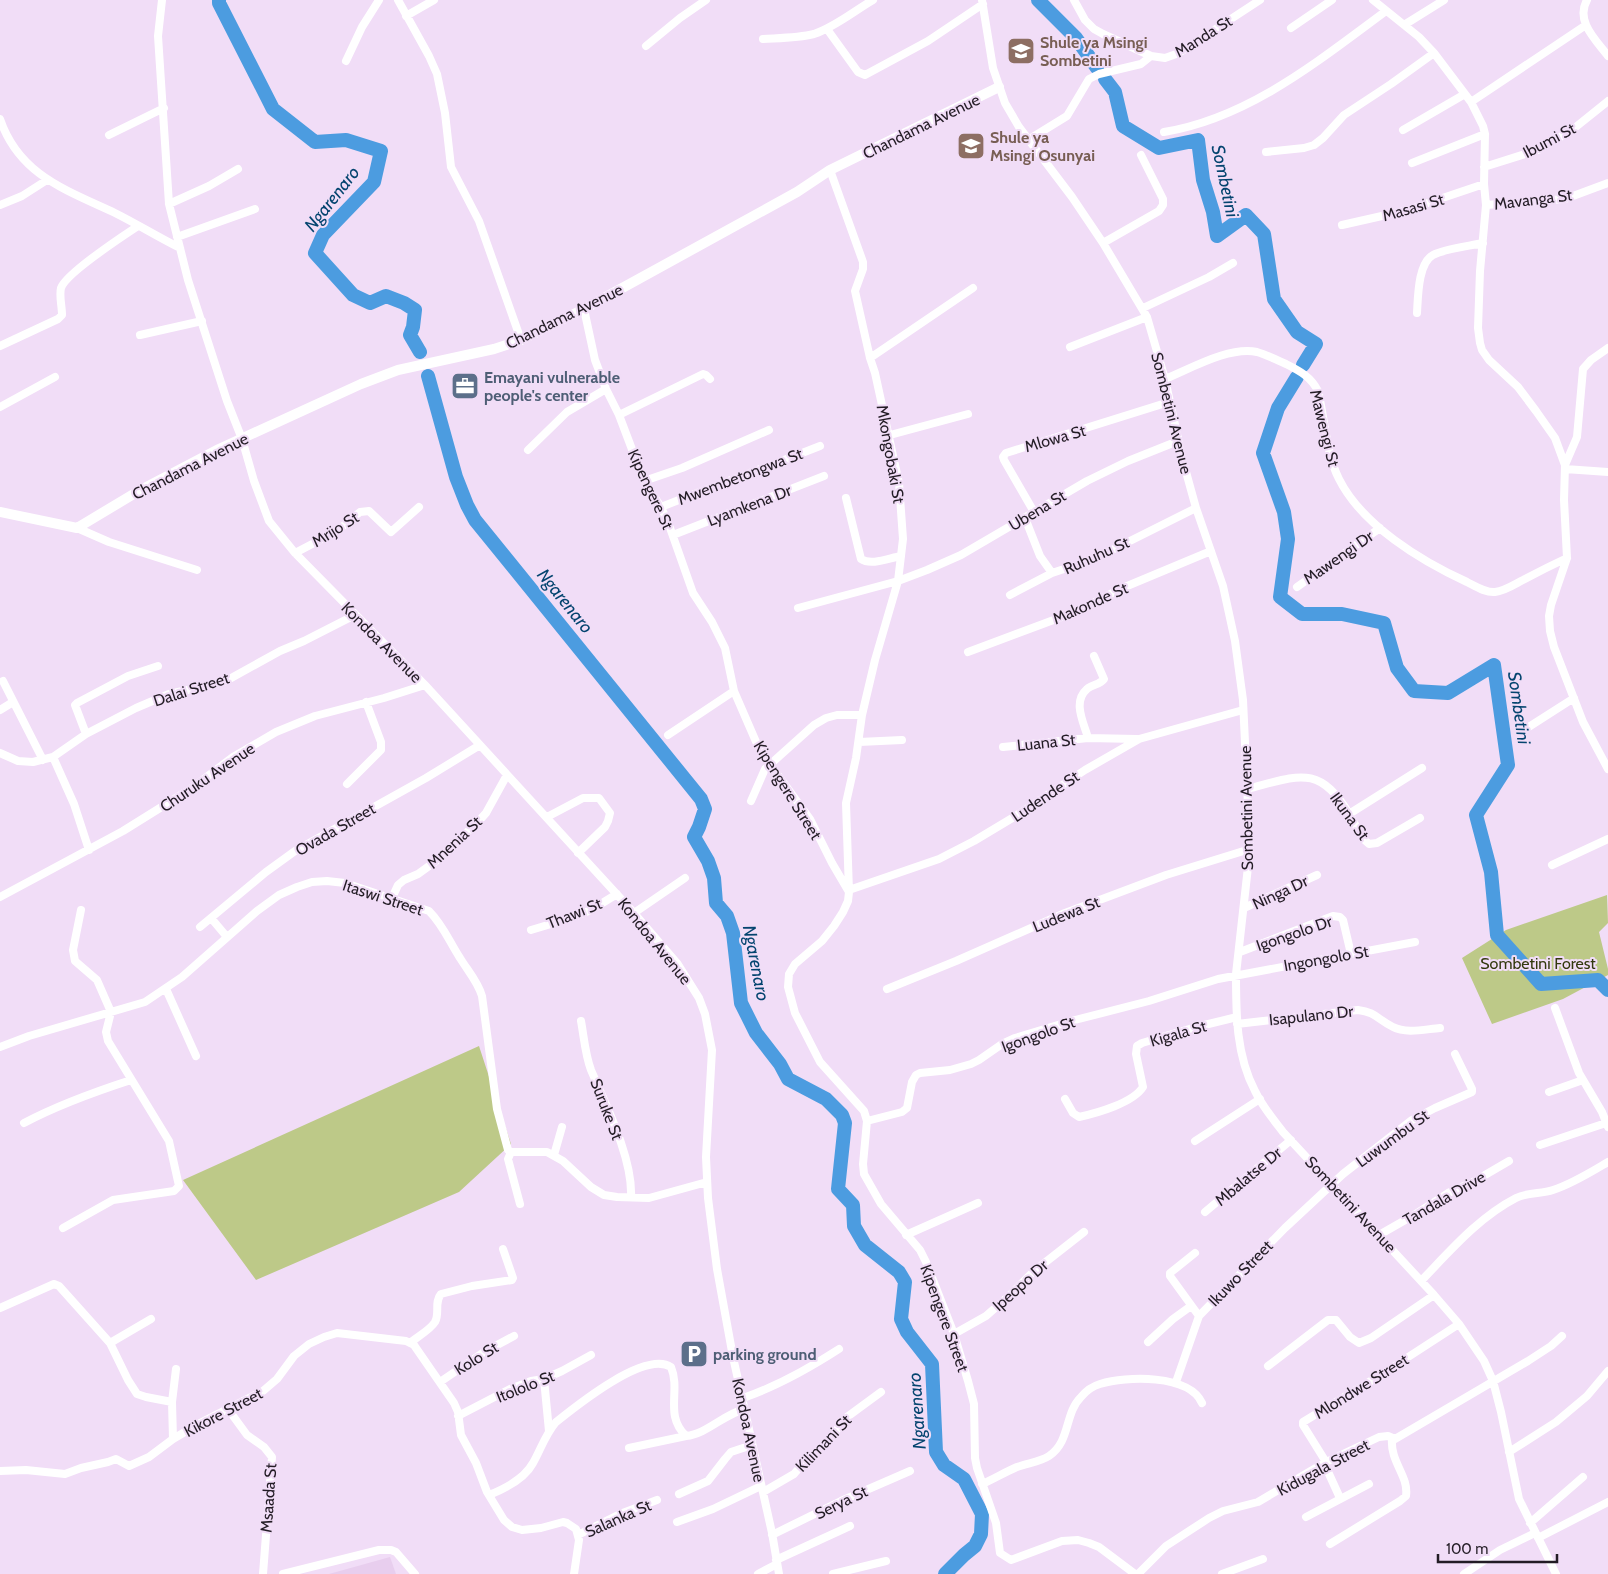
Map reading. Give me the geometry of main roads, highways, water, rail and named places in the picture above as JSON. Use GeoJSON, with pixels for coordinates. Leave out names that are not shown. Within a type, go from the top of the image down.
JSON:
{"type":"FeatureCollection","features":[{"type":"Feature","properties":{"kind":"waterway","name":"Ngarenaro"},"geometry":{"type":"LineString","coordinates":[[219,0],[273,109],[315,142],[346,140],[381,151],[374,182],[323,235],[315,253],[353,295],[370,303],[386,296],[404,303],[415,310],[410,335],[420,352]]}},
{"type":"Feature","properties":{"kind":"waterway","name":"Sombetini"},"geometry":{"type":"LineString","coordinates":[[1038,0],[1076,38],[1097,68]]}},
{"type":"Feature","properties":{"kind":"waterway","name":"Sombetini"},"geometry":{"type":"LineString","coordinates":[[1105,79],[1115,92],[1123,126],[1159,148],[1198,140],[1203,180],[1213,212],[1217,236],[1246,215],[1264,234],[1274,299],[1297,332],[1316,344],[1303,365]]}},
{"type":"Feature","properties":{"kind":"waterway","name":"Ngarenaro"},"geometry":{"type":"LineString","coordinates":[[428,376],[456,477],[475,520],[701,799],[705,809],[694,837],[708,861],[714,878],[716,903],[727,916],[733,933],[741,1003],[756,1033],[780,1064],[788,1079],[826,1099],[842,1115],[845,1123],[838,1189],[853,1205],[854,1226],[865,1245],[899,1272],[905,1282],[901,1319],[907,1332],[932,1364],[936,1452],[944,1465],[964,1479],[982,1514],[981,1534],[975,1546],[945,1574]]}},
{"type":"Feature","properties":{"kind":"waterway","name":"Sombetini"},"geometry":{"type":"LineString","coordinates":[[1297,377],[1278,408],[1263,453],[1284,512],[1288,539],[1280,597],[1302,614],[1342,614],[1384,623],[1397,668],[1414,691],[1448,693],[1494,665],[1508,765],[1476,815],[1491,872],[1497,935],[1541,984],[1598,980],[1608,990]]}},
{"type":"Feature","properties":{"kind":"place","name":"Shule ya Msingi Sombetini"},"geometry":{"type":"Point","coordinates":[1021,51]}},
{"type":"Feature","properties":{"kind":"place","name":"Shule ya Msingi Osunyai"},"geometry":{"type":"Point","coordinates":[971,146]}},
{"type":"Feature","properties":{"kind":"place","name":"Emayani vulnerable people's center"},"geometry":{"type":"Point","coordinates":[465,386]}},
{"type":"Feature","properties":{"kind":"place","name":"parking ground"},"geometry":{"type":"Point","coordinates":[694,1354]}},
{"type":"Feature","properties":{"kind":"park label","name":"Sombetini Forest"},"geometry":{"type":"Point","coordinates":[1538,963]}}]}
